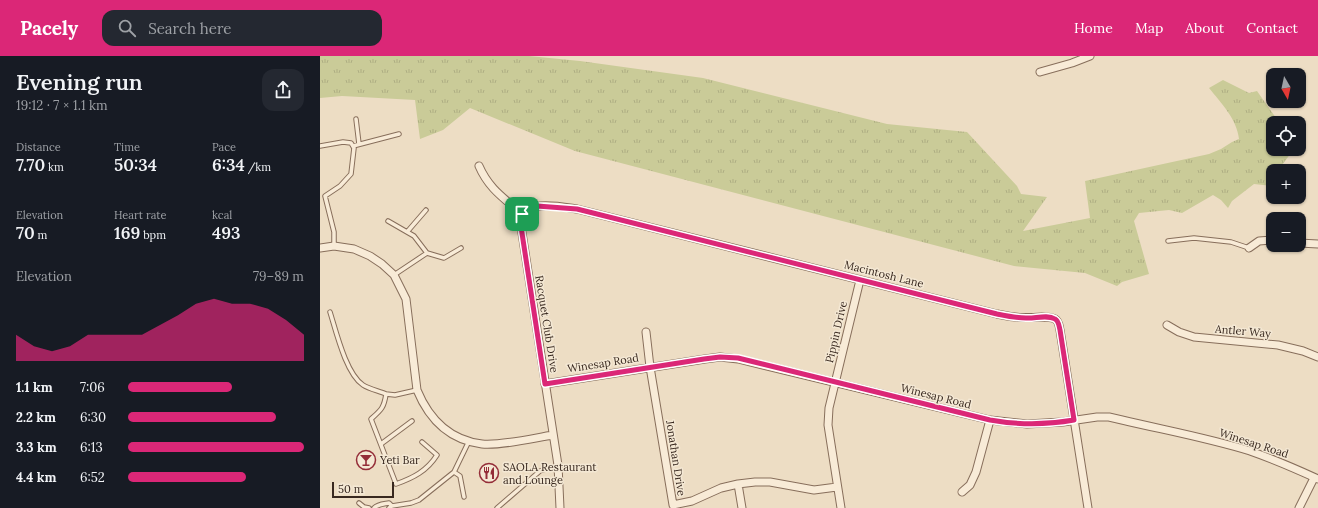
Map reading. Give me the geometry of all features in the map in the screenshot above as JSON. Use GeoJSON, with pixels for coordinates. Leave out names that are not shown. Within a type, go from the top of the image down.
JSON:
{"type":"FeatureCollection","features":[{"type":"Feature","properties":{"kind":"street"},"geometry":{"type":"LineString","coordinates":[[1040,72],[1071,59],[1090,56]]}},
{"type":"Feature","properties":{"kind":"street"},"geometry":{"type":"LineString","coordinates":[[479,166],[491,186],[522,214]]}},
{"type":"Feature","properties":{"kind":"street","name":"Macintosh Lane"},"geometry":{"type":"LineString","coordinates":[[522,214],[525,210],[537,206],[577,209],[1014,318],[1047,317],[1055,319],[1058,322],[1060,330],[1088,508]]}},
{"type":"Feature","properties":{"kind":"street","name":"Racquet Club Drive"},"geometry":{"type":"LineString","coordinates":[[522,214],[520,218],[520,226],[558,465],[560,508]]}},
{"type":"Feature","properties":{"kind":"street"},"geometry":{"type":"LineString","coordinates":[[1249,248],[1259,241],[1266,240]]}},
{"type":"Feature","properties":{"kind":"street"},"geometry":{"type":"LineString","coordinates":[[1306,243],[1318,244]]}},
{"type":"Feature","properties":{"kind":"street"},"geometry":{"type":"LineString","coordinates":[[320,248],[334,246],[354,249],[370,256],[394,275],[406,299],[417,390],[430,415],[442,427],[455,436],[483,444],[497,444],[553,434]]}},
{"type":"Feature","properties":{"kind":"street","name":"Pippin Drive"},"geometry":{"type":"LineString","coordinates":[[841,508],[828,416],[860,280]]}},
{"type":"Feature","properties":{"kind":"street","name":"Antler Way"},"geometry":{"type":"LineString","coordinates":[[1167,325],[1179,332],[1194,337],[1278,345],[1303,351],[1318,357]]}},
{"type":"Feature","properties":{"kind":"street"},"geometry":{"type":"LineString","coordinates":[[646,332],[650,367]]}},
{"type":"Feature","properties":{"kind":"street","name":"Winesap Road"},"geometry":{"type":"LineString","coordinates":[[545,384],[704,359],[720,357],[738,358],[990,420],[1027,424],[1046,424],[1097,417],[1109,417],[1227,444],[1276,461],[1316,479]]}},
{"type":"Feature","properties":{"kind":"street","name":"Jonathan Drive"},"geometry":{"type":"LineString","coordinates":[[650,367],[673,505],[692,501],[721,488],[755,482],[770,482],[814,490],[837,487]]}},
{"type":"Feature","properties":{"kind":"street"},"geometry":{"type":"LineString","coordinates":[[962,492],[970,484],[976,472],[990,420]]}},
{"type":"Feature","properties":{"kind":"street"},"geometry":{"type":"LineString","coordinates":[[1299,508],[1316,479]]}},
{"type":"Feature","properties":{"kind":"street"},"geometry":{"type":"LineString","coordinates":[[738,484],[742,508]]}},
{"type":"Feature","properties":{"kind":"lane"},"geometry":{"type":"LineString","coordinates":[[356,119],[359,144]]}},
{"type":"Feature","properties":{"kind":"lane"},"geometry":{"type":"LineString","coordinates":[[352,146],[399,134]]}},
{"type":"Feature","properties":{"kind":"lane"},"geometry":{"type":"LineString","coordinates":[[320,146],[343,142],[351,143],[354,148],[351,174],[340,186],[325,196],[320,196]]}},
{"type":"Feature","properties":{"kind":"lane"},"geometry":{"type":"LineString","coordinates":[[325,196],[334,232],[334,246]]}},
{"type":"Feature","properties":{"kind":"lane"},"geometry":{"type":"LineString","coordinates":[[407,232],[426,210]]}},
{"type":"Feature","properties":{"kind":"lane"},"geometry":{"type":"LineString","coordinates":[[388,221],[414,236],[427,253],[444,258],[461,248]]}},
{"type":"Feature","properties":{"kind":"lane"},"geometry":{"type":"LineString","coordinates":[[1168,241],[1194,238],[1232,242],[1249,248]]}},
{"type":"Feature","properties":{"kind":"lane"},"geometry":{"type":"LineString","coordinates":[[394,275],[427,253]]}},
{"type":"Feature","properties":{"kind":"lane"},"geometry":{"type":"LineString","coordinates":[[330,312],[349,369],[354,378],[363,386],[386,394],[417,390]]}},
{"type":"Feature","properties":{"kind":"lane"},"geometry":{"type":"LineString","coordinates":[[386,394],[385,404],[371,419],[396,484],[416,476],[433,463],[437,456],[422,442]]}},
{"type":"Feature","properties":{"kind":"lane"},"geometry":{"type":"LineString","coordinates":[[380,444],[412,421]]}},
{"type":"Feature","properties":{"kind":"lane"},"geometry":{"type":"LineString","coordinates":[[359,503],[364,507],[372,508],[377,505],[389,503],[391,507],[419,500],[454,472],[469,441]]}},
{"type":"Feature","properties":{"kind":"lane"},"geometry":{"type":"LineString","coordinates":[[497,508],[540,471],[558,465]]}},
{"type":"Feature","properties":{"kind":"lane"},"geometry":{"type":"LineString","coordinates":[[454,472],[460,476],[464,497]]}},
{"type":"Feature","properties":{"kind":"green space"},"geometry":{"type":"Polygon","coordinates":[[[320,56],[529,56],[580,61],[703,78],[887,124],[967,132],[1017,186],[1021,194],[1047,197],[1023,231],[1090,218],[1085,181],[1209,154],[1239,139],[1238,132],[1232,118],[1209,88],[1223,80],[1249,93],[1257,91],[1266,104],[1266,108],[1269,108],[1275,116],[1266,116],[1266,156],[1289,156],[1283,164],[1266,164],[1266,185],[1254,184],[1232,201],[1228,208],[1221,200],[1213,195],[1182,213],[1169,210],[1139,213],[1134,221],[1149,274],[1122,282],[1117,286],[1085,273],[1014,266],[575,151],[470,108],[443,130],[420,139],[415,100],[342,96],[320,98],[320,56]]]}},
{"type":"Feature","properties":{"kind":"place","name":"Yeti Bar"},"geometry":{"type":"Point","coordinates":[366,460]}},
{"type":"Feature","properties":{"kind":"place","name":"SAOLA Restaurant and Lounge"},"geometry":{"type":"Point","coordinates":[489,473]}},
{"type":"Feature","properties":{"kind":"route"},"geometry":{"type":"LineString","coordinates":[[537,206],[577,209],[1014,318],[1047,317],[1055,319],[1058,322],[1060,330],[1074,420],[1046,424],[1011,424],[738,358],[720,357],[704,359],[545,384],[520,226],[520,218],[522,214],[525,210],[537,206]]}}]}
